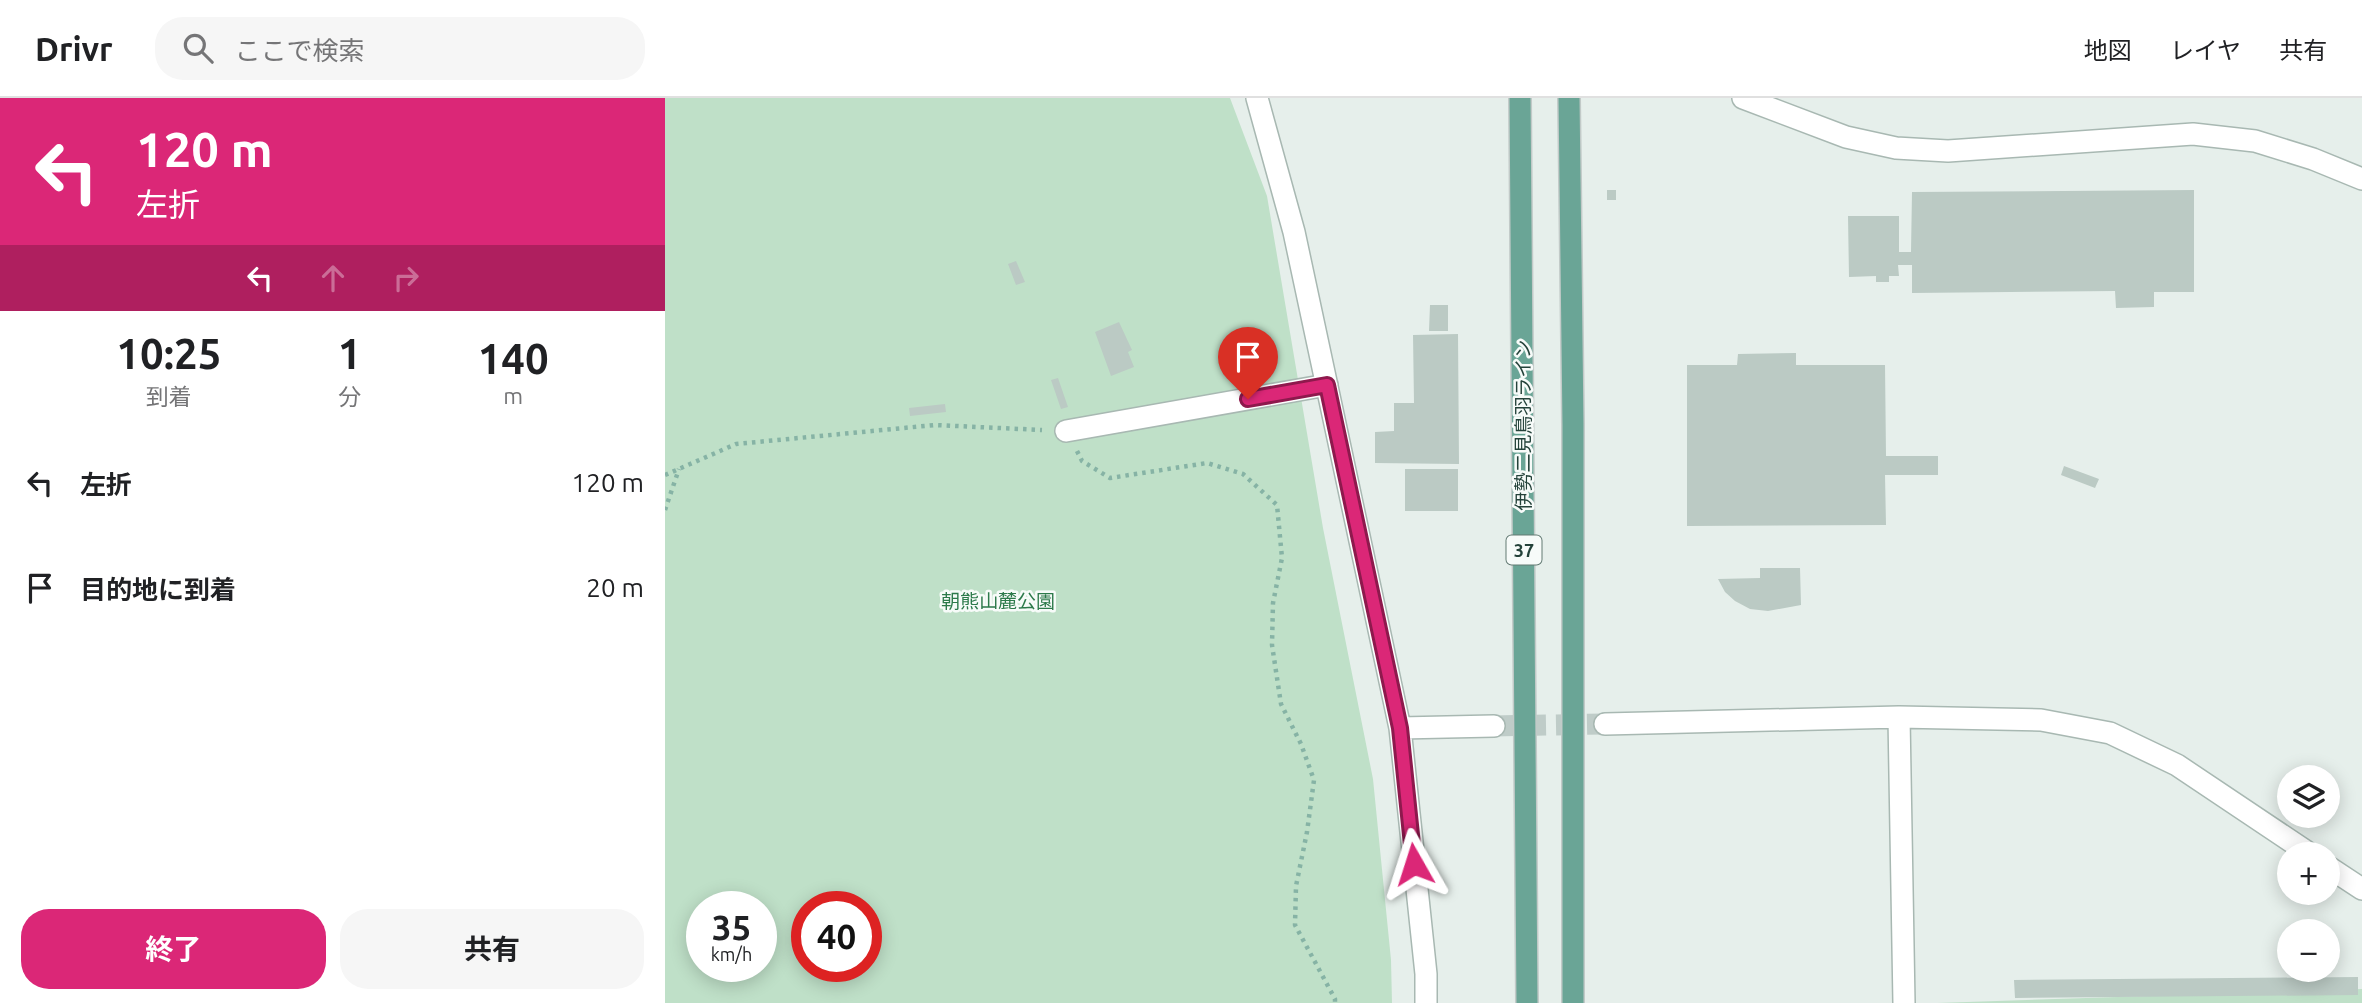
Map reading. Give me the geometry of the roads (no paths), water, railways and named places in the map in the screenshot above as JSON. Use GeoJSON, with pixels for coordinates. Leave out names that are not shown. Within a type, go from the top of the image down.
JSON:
{"type":"FeatureCollection","features":[{"type":"Feature","properties":{"kind":"main road","name":"伊勢二見鳥羽ライン"},"geometry":{"type":"LineString","coordinates":[[1520,98],[1528,1003]]}},
{"type":"Feature","properties":{"kind":"main road"},"geometry":{"type":"LineString","coordinates":[[1569,98],[1573,424],[1573,1003]]}},
{"type":"Feature","properties":{"kind":"street"},"geometry":{"type":"LineString","coordinates":[[1257,98],[1294,232],[1400,728],[1426,974],[1426,1003]]}},
{"type":"Feature","properties":{"kind":"street"},"geometry":{"type":"LineString","coordinates":[[1743,98],[1846,137],[1896,148],[1948,151],[2193,134],[2255,141],[2313,159],[2362,179]]}},
{"type":"Feature","properties":{"kind":"street"},"geometry":{"type":"LineString","coordinates":[[1066,431],[1327,385]]}},
{"type":"Feature","properties":{"kind":"street"},"geometry":{"type":"LineString","coordinates":[[1605,723],[1899,717],[2041,720],[2110,733],[2177,765],[2292,842]]}},
{"type":"Feature","properties":{"kind":"street"},"geometry":{"type":"LineString","coordinates":[[1899,717],[1904,1003]]}},
{"type":"Feature","properties":{"kind":"street"},"geometry":{"type":"LineString","coordinates":[[1400,728],[1494,726]]}},
{"type":"Feature","properties":{"kind":"street"},"geometry":{"type":"LineString","coordinates":[[2340,875],[2362,889]]}},
{"type":"Feature","properties":{"kind":"tunnel"},"geometry":{"type":"LineString","coordinates":[[1494,726],[1605,724]]}},
{"type":"Feature","properties":{"kind":"park label","name":"朝熊山麓公園"},"geometry":{"type":"Point","coordinates":[998,601]}}]}
